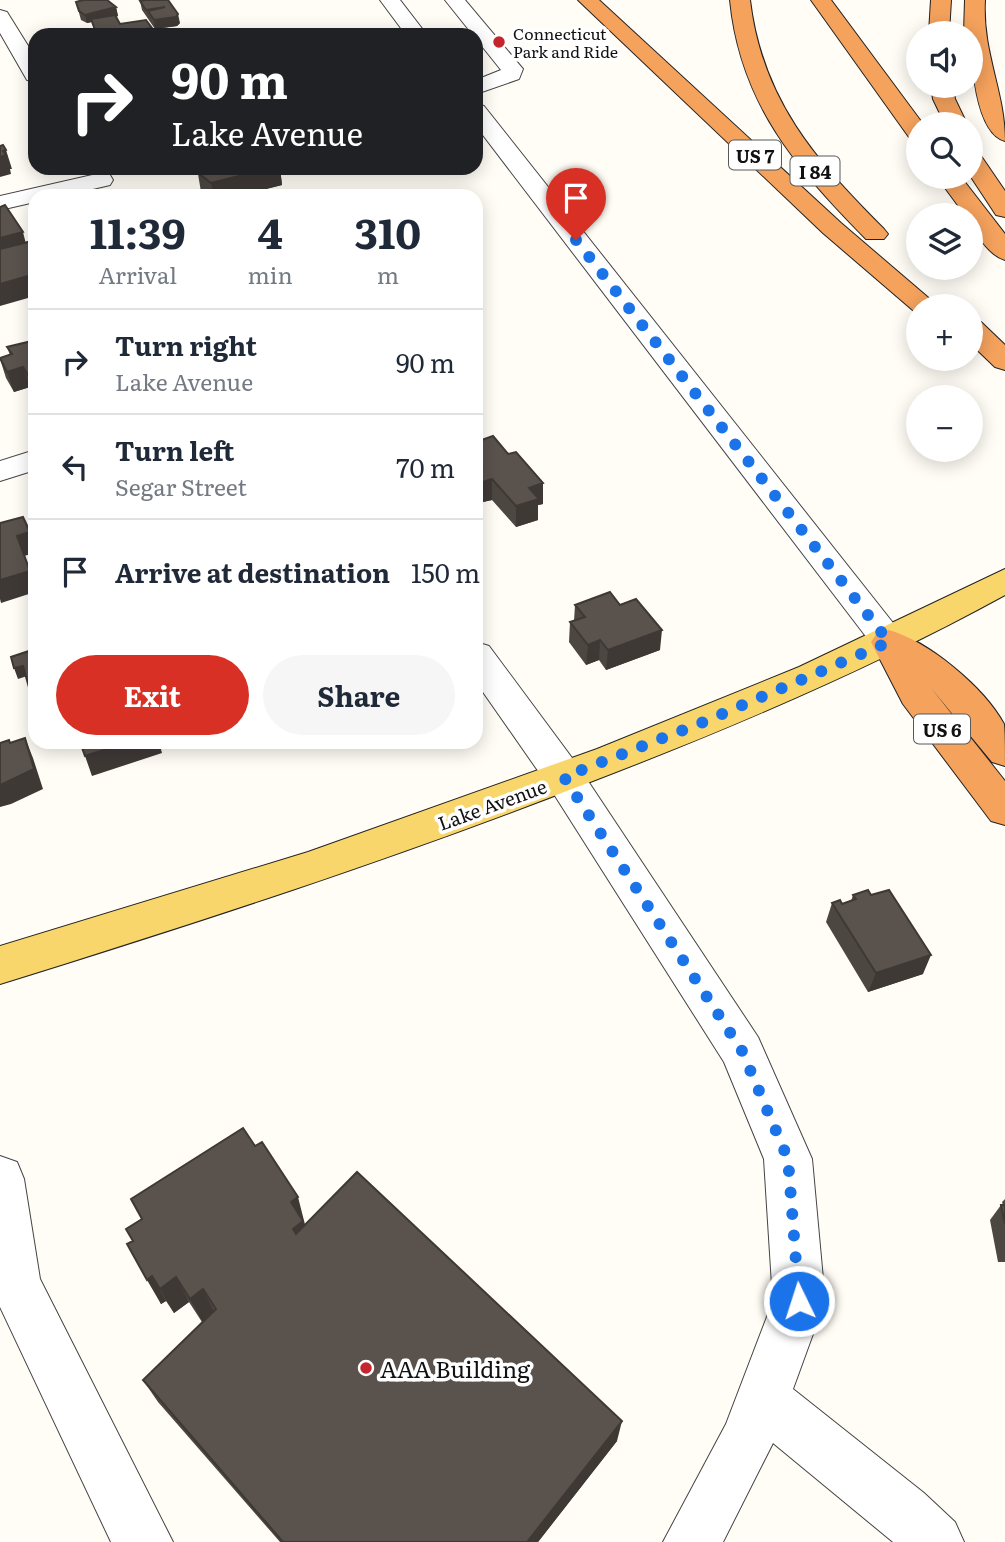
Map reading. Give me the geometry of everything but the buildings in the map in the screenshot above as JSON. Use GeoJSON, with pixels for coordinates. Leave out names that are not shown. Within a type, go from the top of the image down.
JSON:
{"type":"FeatureCollection","features":[{"type":"Feature","properties":{"kind":"highway","name":"US 7"},"geometry":{"type":"LineString","coordinates":[[588,0],[832,228],[911,294]]}},
{"type":"Feature","properties":{"kind":"highway","name":"I 84"},"geometry":{"type":"LineString","coordinates":[[740,0],[740,25],[749,60],[765,96],[787,133],[821,178],[937,294]]}},
{"type":"Feature","properties":{"kind":"highway"},"geometry":{"type":"LineString","coordinates":[[821,0],[906,117]]}},
{"type":"Feature","properties":{"kind":"highway"},"geometry":{"type":"LineString","coordinates":[[940,21],[941,0]]}},
{"type":"Feature","properties":{"kind":"highway"},"geometry":{"type":"LineString","coordinates":[[975,0],[975,43],[982,77],[1005,134]]}},
{"type":"Feature","properties":{"kind":"highway"},"geometry":{"type":"LineString","coordinates":[[983,176],[1005,210]]}},
{"type":"Feature","properties":{"kind":"highway"},"geometry":{"type":"LineString","coordinates":[[957,189],[1005,251]]}},
{"type":"Feature","properties":{"kind":"highway"},"geometry":{"type":"LineString","coordinates":[[983,340],[1005,361]]}},
{"type":"Feature","properties":{"kind":"highway"},"geometry":{"type":"LineString","coordinates":[[983,355],[1005,374]]}},
{"type":"Feature","properties":{"kind":"highway"},"geometry":{"type":"LineString","coordinates":[[889,642],[933,668],[953,687],[1005,752]]}},
{"type":"Feature","properties":{"kind":"highway","name":"US 6"},"geometry":{"type":"LineString","coordinates":[[889,642],[916,695],[1005,810]]}},
{"type":"Feature","properties":{"kind":"main road","name":"Lake Avenue"},"geometry":{"type":"LineString","coordinates":[[0,965],[295,874],[564,777],[704,722],[889,642],[1005,580]]}},
{"type":"Feature","properties":{"kind":"street"},"geometry":{"type":"LineString","coordinates":[[390,0],[412,28]]}},
{"type":"Feature","properties":{"kind":"street"},"geometry":{"type":"LineString","coordinates":[[455,0],[478,28]]}},
{"type":"Feature","properties":{"kind":"street"},"geometry":{"type":"LineString","coordinates":[[3,28],[28,65]]}},
{"type":"Feature","properties":{"kind":"street"},"geometry":{"type":"LineString","coordinates":[[483,34],[512,69],[511,74],[483,85]]}},
{"type":"Feature","properties":{"kind":"street"},"geometry":{"type":"LineString","coordinates":[[483,120],[889,642]]}},
{"type":"Feature","properties":{"kind":"street"},"geometry":{"type":"LineString","coordinates":[[66,189],[103,181]]}},
{"type":"Feature","properties":{"kind":"street"},"geometry":{"type":"LineString","coordinates":[[0,203],[28,197]]}},
{"type":"Feature","properties":{"kind":"street"},"geometry":{"type":"LineString","coordinates":[[0,471],[28,462]]}},
{"type":"Feature","properties":{"kind":"street"},"geometry":{"type":"LineString","coordinates":[[483,665],[564,777],[742,1051],[788,1159],[799,1301],[747,1440],[692,1542]]}},
{"type":"Feature","properties":{"kind":"street"},"geometry":{"type":"LineString","coordinates":[[0,1179],[15,1283],[127,1516],[144,1542]]}},
{"type":"Feature","properties":{"kind":"street"},"geometry":{"type":"LineString","coordinates":[[762,1399],[904,1513],[935,1542]]}},
{"type":"Feature","properties":{"kind":"place","name":"Connecticut Park and Ride"},"geometry":{"type":"Point","coordinates":[499,42]}},
{"type":"Feature","properties":{"kind":"place","name":"AAA Building"},"geometry":{"type":"Point","coordinates":[366,1368]}},
{"type":"Feature","properties":{"kind":"route"},"geometry":{"type":"LineString","coordinates":[[576,240],[889,642],[701,723],[564,777],[742,1051],[788,1159],[799,1301]]}}]}
